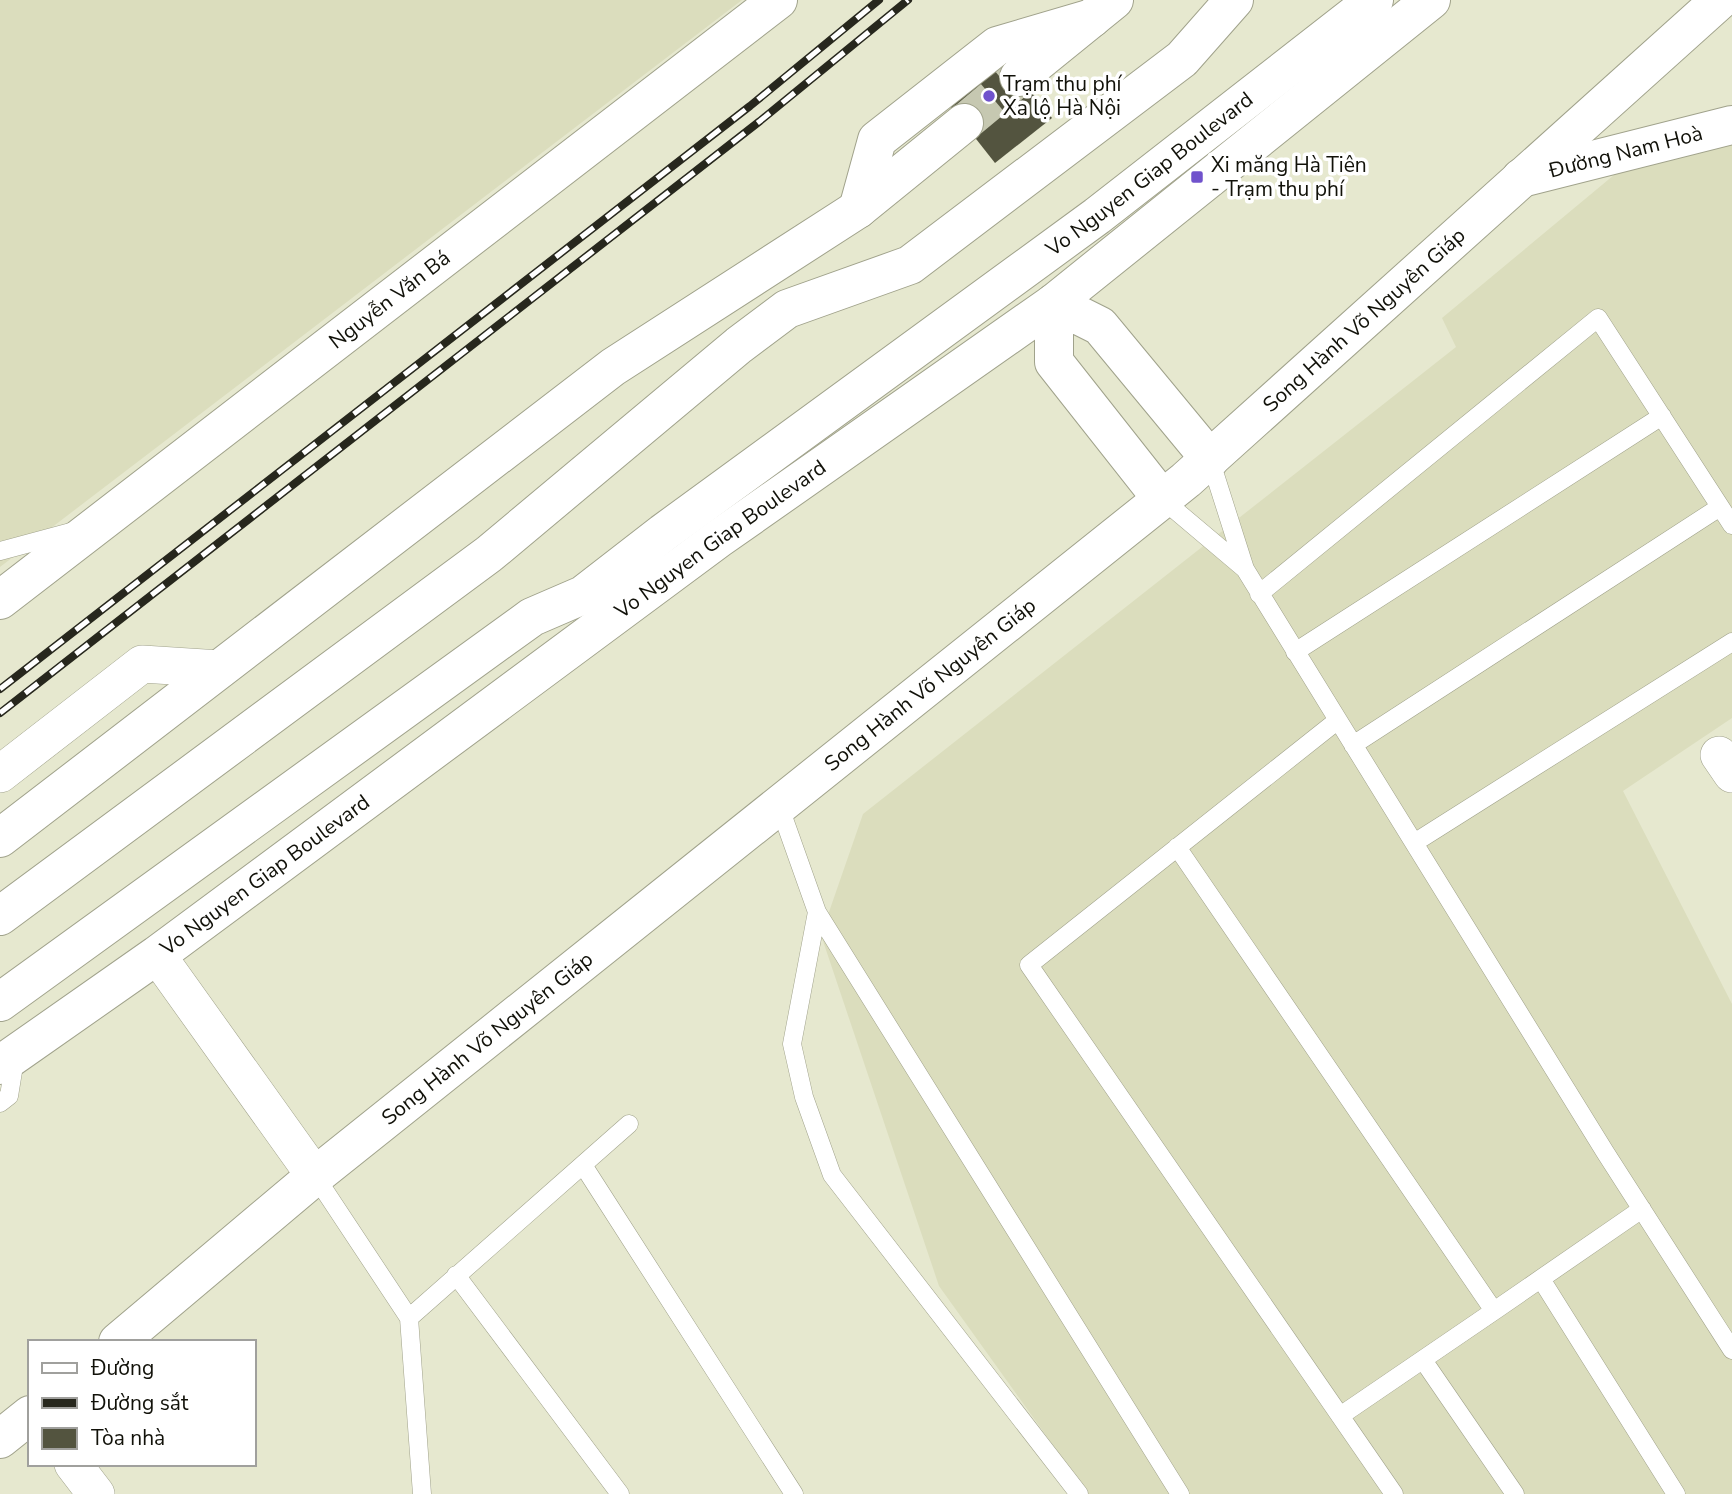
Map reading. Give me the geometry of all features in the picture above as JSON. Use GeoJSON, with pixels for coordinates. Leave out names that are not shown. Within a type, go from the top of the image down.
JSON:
{"type":"FeatureCollection","features":[{"type":"Feature","properties":{"kind":"main road","name":"Nguyễn Văn Bá"},"geometry":{"type":"LineString","coordinates":[[0,600],[778,0]]}},
{"type":"Feature","properties":{"kind":"main road"},"geometry":{"type":"LineString","coordinates":[[0,916],[489,554],[739,345],[787,309],[910,265],[1182,59],[1234,0]]}},
{"type":"Feature","properties":{"kind":"main road","name":"Vo Nguyen Giap Boulevard"},"geometry":{"type":"LineString","coordinates":[[0,1002],[532,617],[583,595],[663,533],[1091,221],[1374,0]]}},
{"type":"Feature","properties":{"kind":"main road","name":"Vo Nguyen Giap Boulevard"},"geometry":{"type":"LineString","coordinates":[[8,1060],[157,955],[718,540],[1054,303],[1431,0]]}},
{"type":"Feature","properties":{"kind":"main road","name":"Song Hành Võ Nguyên Giáp"},"geometry":{"type":"LineString","coordinates":[[120,1340],[315,1176],[1210,459],[1720,0]]}},
{"type":"Feature","properties":{"kind":"main road"},"geometry":{"type":"LineString","coordinates":[[787,309],[858,209],[877,140],[997,46],[1103,9]]}},
{"type":"Feature","properties":{"kind":"main road"},"geometry":{"type":"LineString","coordinates":[[1020,77],[1103,9]]}},
{"type":"Feature","properties":{"kind":"main road"},"geometry":{"type":"LineString","coordinates":[[0,838],[613,367],[858,209],[964,123]]}},
{"type":"Feature","properties":{"kind":"main road","name":"Đường Nam Hoà"},"geometry":{"type":"LineString","coordinates":[[1521,178],[1732,125]]}},
{"type":"Feature","properties":{"kind":"main road"},"geometry":{"type":"LineString","coordinates":[[1091,221],[1054,303],[1054,362],[1162,499]]}},
{"type":"Feature","properties":{"kind":"main road"},"geometry":{"type":"LineString","coordinates":[[964,314],[1054,303],[1100,326],[1210,459]]}},
{"type":"Feature","properties":{"kind":"main road"},"geometry":{"type":"LineString","coordinates":[[613,367],[739,345]]}},
{"type":"Feature","properties":{"kind":"main road"},"geometry":{"type":"LineString","coordinates":[[663,533],[718,540]]}},
{"type":"Feature","properties":{"kind":"main road"},"geometry":{"type":"LineString","coordinates":[[561,655],[583,595]]}},
{"type":"Feature","properties":{"kind":"main road"},"geometry":{"type":"LineString","coordinates":[[0,1439],[28,1417]]}},
{"type":"Feature","properties":{"kind":"street"},"geometry":{"type":"LineString","coordinates":[[0,774],[142,664],[220,669]]}},
{"type":"Feature","properties":{"kind":"street"},"geometry":{"type":"LineString","coordinates":[[157,955],[315,1176]]}},
{"type":"Feature","properties":{"kind":"street"},"geometry":{"type":"LineString","coordinates":[[75,1466],[96,1494]]}},
{"type":"Feature","properties":{"kind":"lane"},"geometry":{"type":"LineString","coordinates":[[1259,594],[1598,318],[1732,525]]}},
{"type":"Feature","properties":{"kind":"lane"},"geometry":{"type":"LineString","coordinates":[[1295,652],[1662,416]]}},
{"type":"Feature","properties":{"kind":"lane"},"geometry":{"type":"LineString","coordinates":[[1210,459],[1245,569],[1259,594],[1732,1350]]}},
{"type":"Feature","properties":{"kind":"lane"},"geometry":{"type":"LineString","coordinates":[[1162,499],[1245,569]]}},
{"type":"Feature","properties":{"kind":"lane"},"geometry":{"type":"LineString","coordinates":[[1353,744],[1720,506]]}},
{"type":"Feature","properties":{"kind":"lane"},"geometry":{"type":"LineString","coordinates":[[2,547],[97,525]]}},
{"type":"Feature","properties":{"kind":"lane"},"geometry":{"type":"LineString","coordinates":[[1414,843],[1732,642]]}},
{"type":"Feature","properties":{"kind":"lane"},"geometry":{"type":"LineString","coordinates":[[1338,720],[1029,965],[1394,1494]]}},
{"type":"Feature","properties":{"kind":"lane"},"geometry":{"type":"LineString","coordinates":[[779,805],[817,912],[1180,1494]]}},
{"type":"Feature","properties":{"kind":"lane"},"geometry":{"type":"LineString","coordinates":[[1177,847],[1494,1311]]}},
{"type":"Feature","properties":{"kind":"lane"},"geometry":{"type":"LineString","coordinates":[[817,912],[792,1044],[804,1097],[832,1175],[1079,1494]]}},
{"type":"Feature","properties":{"kind":"lane"},"geometry":{"type":"LineString","coordinates":[[0,1103],[9,1096],[8,1060]]}},
{"type":"Feature","properties":{"kind":"lane"},"geometry":{"type":"LineString","coordinates":[[409,1318],[629,1124]]}},
{"type":"Feature","properties":{"kind":"lane"},"geometry":{"type":"LineString","coordinates":[[583,1164],[794,1494]]}},
{"type":"Feature","properties":{"kind":"lane"},"geometry":{"type":"LineString","coordinates":[[315,1176],[409,1318],[422,1494]]}},
{"type":"Feature","properties":{"kind":"lane"},"geometry":{"type":"LineString","coordinates":[[1340,1416],[1642,1209]]}},
{"type":"Feature","properties":{"kind":"lane"},"geometry":{"type":"LineString","coordinates":[[456,1275],[620,1494]]}},
{"type":"Feature","properties":{"kind":"lane"},"geometry":{"type":"LineString","coordinates":[[1541,1279],[1676,1494]]}},
{"type":"Feature","properties":{"kind":"lane"},"geometry":{"type":"LineString","coordinates":[[1423,1360],[1515,1494]]}},
{"type":"Feature","properties":{"kind":"shaded area"},"geometry":{"type":"Polygon","coordinates":[[[0,0],[742,0],[0,567],[0,0]]]}},
{"type":"Feature","properties":{"kind":"shaded area"},"geometry":{"type":"Polygon","coordinates":[[[1732,136],[1732,718],[1623,791],[1732,1004],[1732,1494],[1088,1494],[939,1286],[821,935],[863,814],[1456,347],[1442,318],[1626,165],[1732,136]]]}},
{"type":"Feature","properties":{"kind":"building","name":"Trạm thu phí Xa lộ Hà Nội"},"geometry":{"type":"Polygon","coordinates":[[[985,34],[1052,118],[995,163],[928,78],[985,34]]]}},
{"type":"Feature","properties":{"kind":"tunnel"},"geometry":{"type":"LineString","coordinates":[[964,123],[1019,77]]}},
{"type":"Feature","properties":{"kind":"railway"},"geometry":{"type":"LineString","coordinates":[[0,689],[750,106],[879,0]]}},
{"type":"Feature","properties":{"kind":"railway"},"geometry":{"type":"LineString","coordinates":[[0,713],[760,121],[908,0]]}},
{"type":"Feature","properties":{"kind":"place","name":"Trạm thu phí Xa lộ Hà Nội"},"geometry":{"type":"Point","coordinates":[989,96]}},
{"type":"Feature","properties":{"kind":"place","name":"Xi măng Hà Tiên - Trạm thu phí"},"geometry":{"type":"Point","coordinates":[1197,177]}}]}
